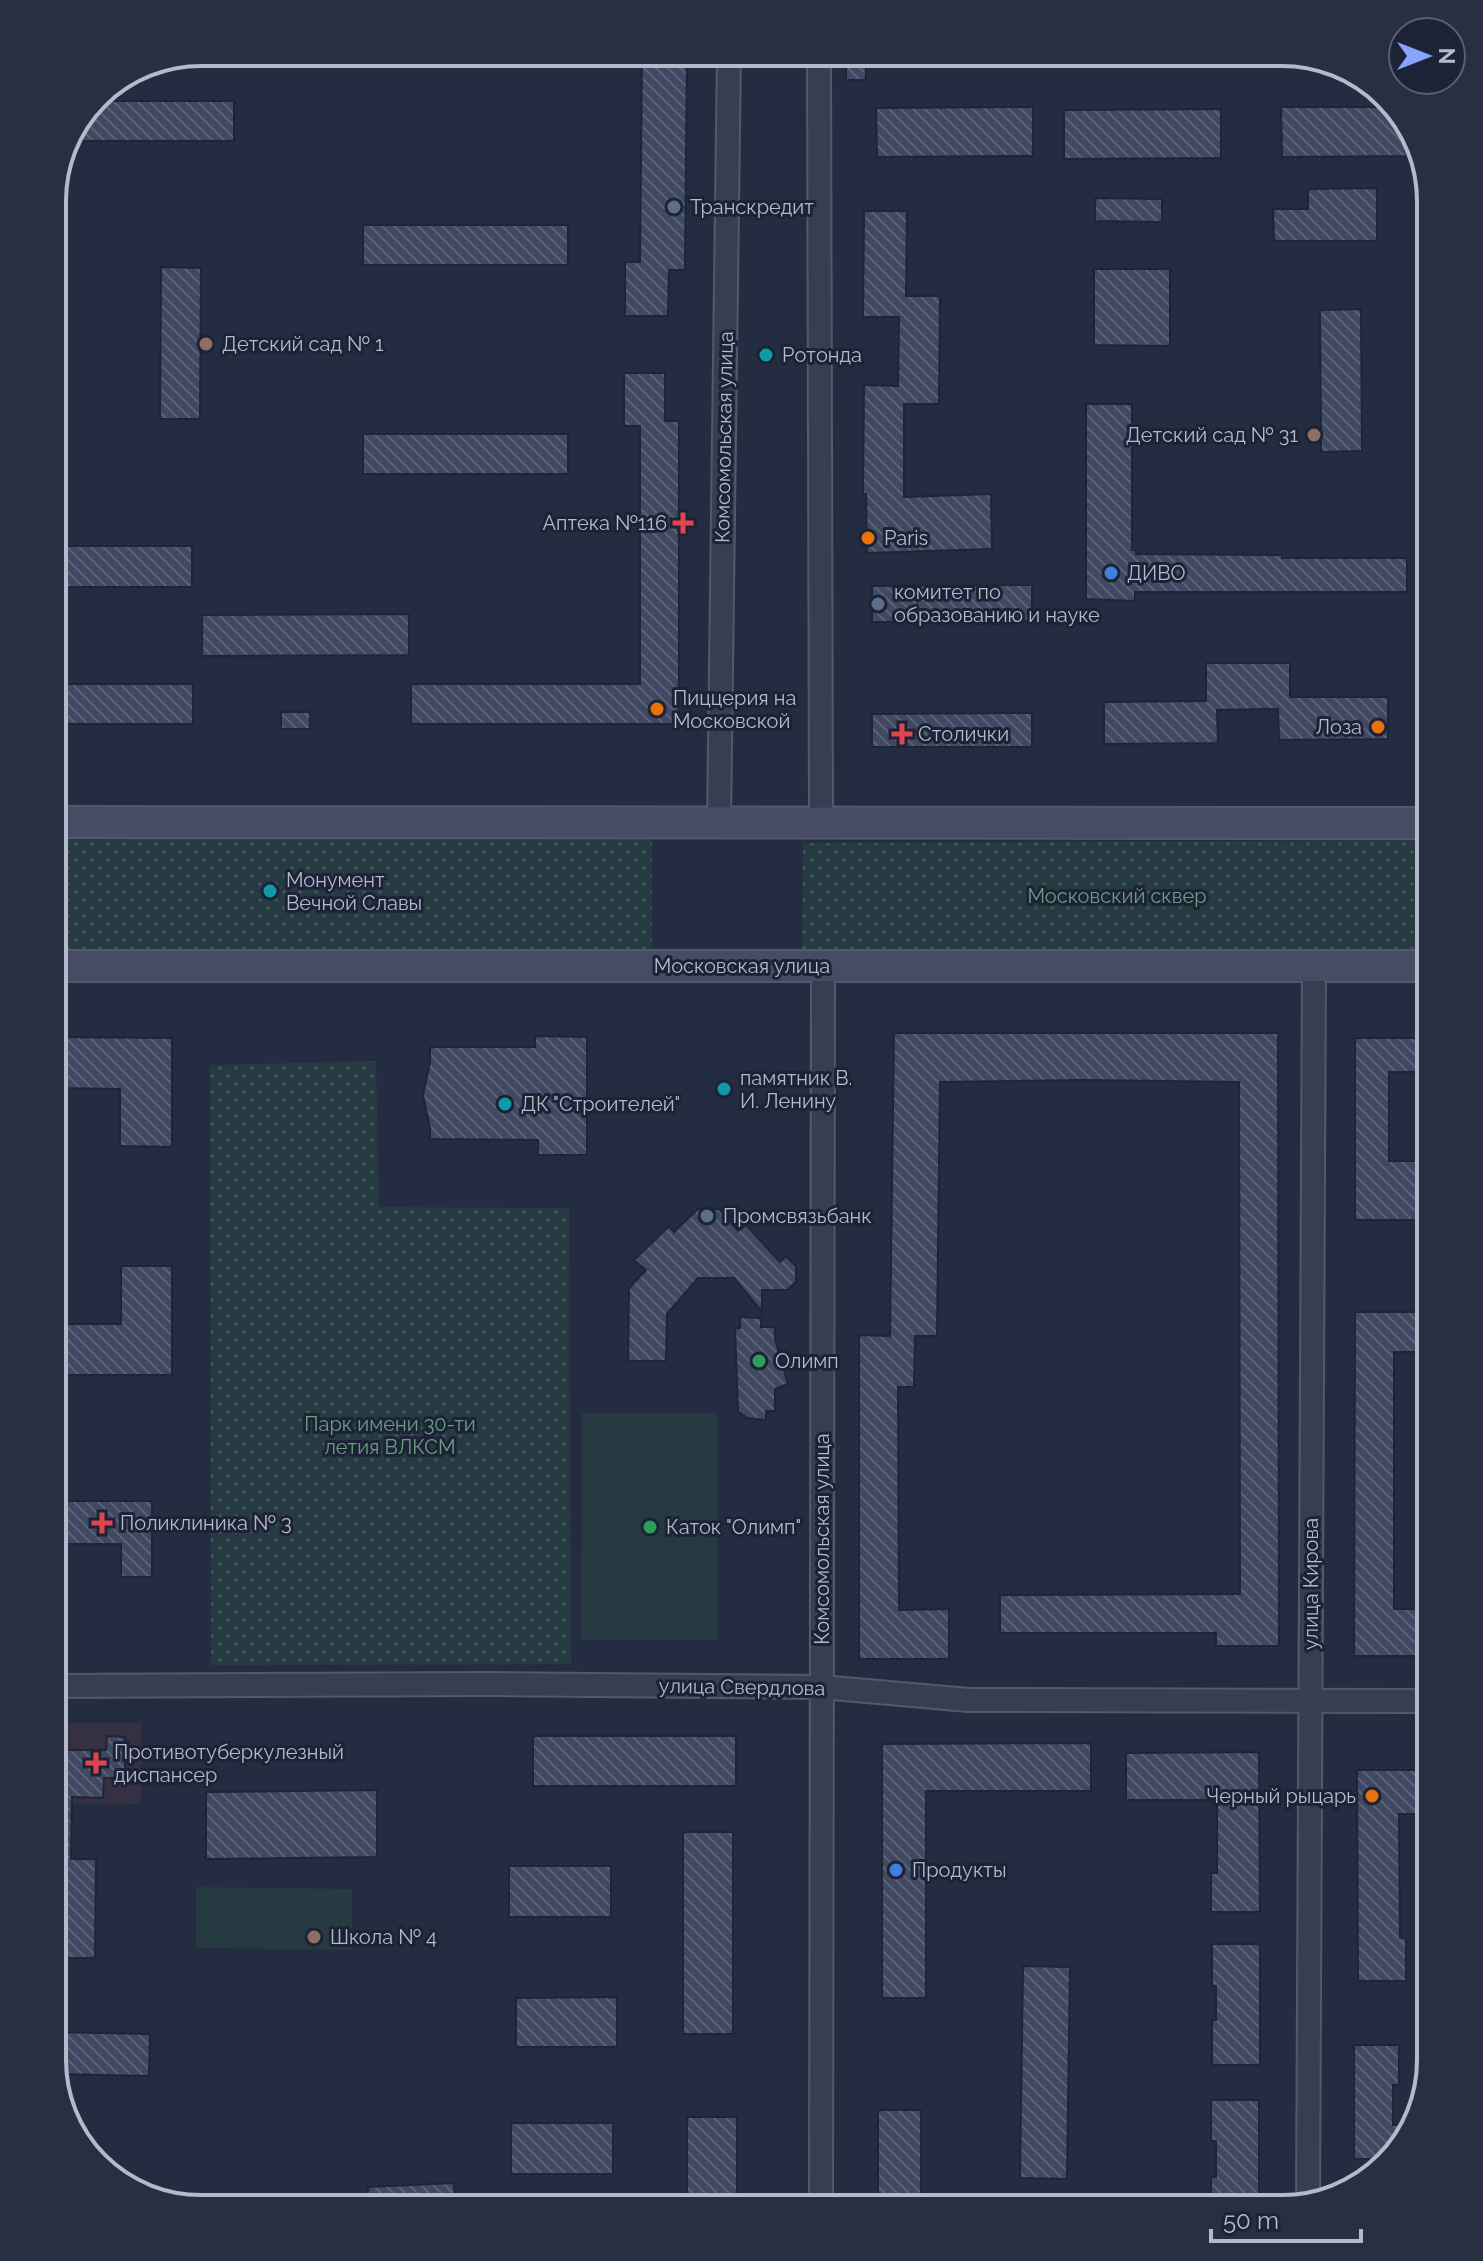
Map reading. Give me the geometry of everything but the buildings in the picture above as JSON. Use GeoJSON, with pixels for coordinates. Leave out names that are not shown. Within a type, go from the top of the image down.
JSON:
{"type":"FeatureCollection","features":[{"type":"Feature","properties":{"kind":"main road"},"geometry":{"type":"LineString","coordinates":[[66,822],[1417,823]]}},
{"type":"Feature","properties":{"kind":"main road","name":"Московская улица"},"geometry":{"type":"LineString","coordinates":[[66,966],[1417,966]]}},
{"type":"Feature","properties":{"kind":"street","name":"Комсомольская улица"},"geometry":{"type":"LineString","coordinates":[[719,823],[729,66]]}},
{"type":"Feature","properties":{"kind":"street"},"geometry":{"type":"LineString","coordinates":[[819,66],[821,823]]}},
{"type":"Feature","properties":{"kind":"street","name":"Комсомольская улица"},"geometry":{"type":"LineString","coordinates":[[821,2195],[823,966]]}},
{"type":"Feature","properties":{"kind":"street","name":"улица Кирова"},"geometry":{"type":"LineString","coordinates":[[1308,2192],[1314,966]]}},
{"type":"Feature","properties":{"kind":"street","name":"улица Свердлова"},"geometry":{"type":"LineString","coordinates":[[66,1686],[508,1684],[822,1687],[968,1700],[1417,1701]]}},
{"type":"Feature","properties":{"kind":"shaded area","name":"Противотуберкулезный диспансер"},"geometry":{"type":"Polygon","coordinates":[[[66,1723],[141,1723],[141,1804],[66,1803],[66,1723]]]}},
{"type":"Feature","properties":{"kind":"green space"},"geometry":{"type":"Polygon","coordinates":[[[66,838],[652,839],[652,952],[66,954],[66,838]]]}},
{"type":"Feature","properties":{"kind":"green space","name":"Московский сквер"},"geometry":{"type":"Polygon","coordinates":[[[1417,840],[1417,951],[802,950],[803,843],[1417,840]]]}},
{"type":"Feature","properties":{"kind":"green space","name":"Парк имени 30-ти летия ВЛКСМ"},"geometry":{"type":"Polygon","coordinates":[[[376,1061],[379,1207],[569,1208],[571,1664],[211,1665],[210,1065],[376,1061]]]}},
{"type":"Feature","properties":{"kind":"green space","name":"Каток \"Олимп\""},"geometry":{"type":"Polygon","coordinates":[[[582,1413],[718,1413],[717,1640],[581,1640],[582,1413]]]}},
{"type":"Feature","properties":{"kind":"green space"},"geometry":{"type":"Polygon","coordinates":[[[196,1887],[352,1889],[352,1950],[196,1948],[196,1887]]]}},
{"type":"Feature","properties":{"kind":"place","name":"Транскредит"},"geometry":{"type":"Point","coordinates":[674,207]}},
{"type":"Feature","properties":{"kind":"place","name":"Детский сад № 1"},"geometry":{"type":"Point","coordinates":[206,344]}},
{"type":"Feature","properties":{"kind":"place","name":"Ротонда"},"geometry":{"type":"Point","coordinates":[766,355]}},
{"type":"Feature","properties":{"kind":"place","name":"Детский сад № 31"},"geometry":{"type":"Point","coordinates":[1314,435]}},
{"type":"Feature","properties":{"kind":"place","name":"Аптека №116"},"geometry":{"type":"Point","coordinates":[683,523]}},
{"type":"Feature","properties":{"kind":"place","name":"Paris"},"geometry":{"type":"Point","coordinates":[868,538]}},
{"type":"Feature","properties":{"kind":"place","name":"ДИВО"},"geometry":{"type":"Point","coordinates":[1111,573]}},
{"type":"Feature","properties":{"kind":"place","name":"комитет по образованию и науке"},"geometry":{"type":"Point","coordinates":[878,604]}},
{"type":"Feature","properties":{"kind":"place","name":"Пиццерия на Московской"},"geometry":{"type":"Point","coordinates":[657,709]}},
{"type":"Feature","properties":{"kind":"place","name":"Лоза"},"geometry":{"type":"Point","coordinates":[1378,727]}},
{"type":"Feature","properties":{"kind":"place","name":"Столички"},"geometry":{"type":"Point","coordinates":[902,734]}},
{"type":"Feature","properties":{"kind":"place","name":"Монумент Вечной Славы"},"geometry":{"type":"Point","coordinates":[270,891]}},
{"type":"Feature","properties":{"kind":"place","name":"памятник В. И. Ленину"},"geometry":{"type":"Point","coordinates":[724,1089]}},
{"type":"Feature","properties":{"kind":"place","name":"ДК \"Строителей\""},"geometry":{"type":"Point","coordinates":[505,1104]}},
{"type":"Feature","properties":{"kind":"place","name":"Промсвязьбанк"},"geometry":{"type":"Point","coordinates":[707,1216]}},
{"type":"Feature","properties":{"kind":"place","name":"Олимп"},"geometry":{"type":"Point","coordinates":[759,1361]}},
{"type":"Feature","properties":{"kind":"place","name":"Поликлиника № 3"},"geometry":{"type":"Point","coordinates":[102,1523]}},
{"type":"Feature","properties":{"kind":"place","name":"Каток \"Олимп\""},"geometry":{"type":"Point","coordinates":[650,1527]}},
{"type":"Feature","properties":{"kind":"place","name":"Противотуберкулезный диспансер"},"geometry":{"type":"Point","coordinates":[96,1763]}},
{"type":"Feature","properties":{"kind":"place","name":"Черный рыцарь"},"geometry":{"type":"Point","coordinates":[1372,1796]}},
{"type":"Feature","properties":{"kind":"place","name":"Продукты"},"geometry":{"type":"Point","coordinates":[896,1870]}},
{"type":"Feature","properties":{"kind":"place","name":"Школа № 4"},"geometry":{"type":"Point","coordinates":[314,1937]}}]}
